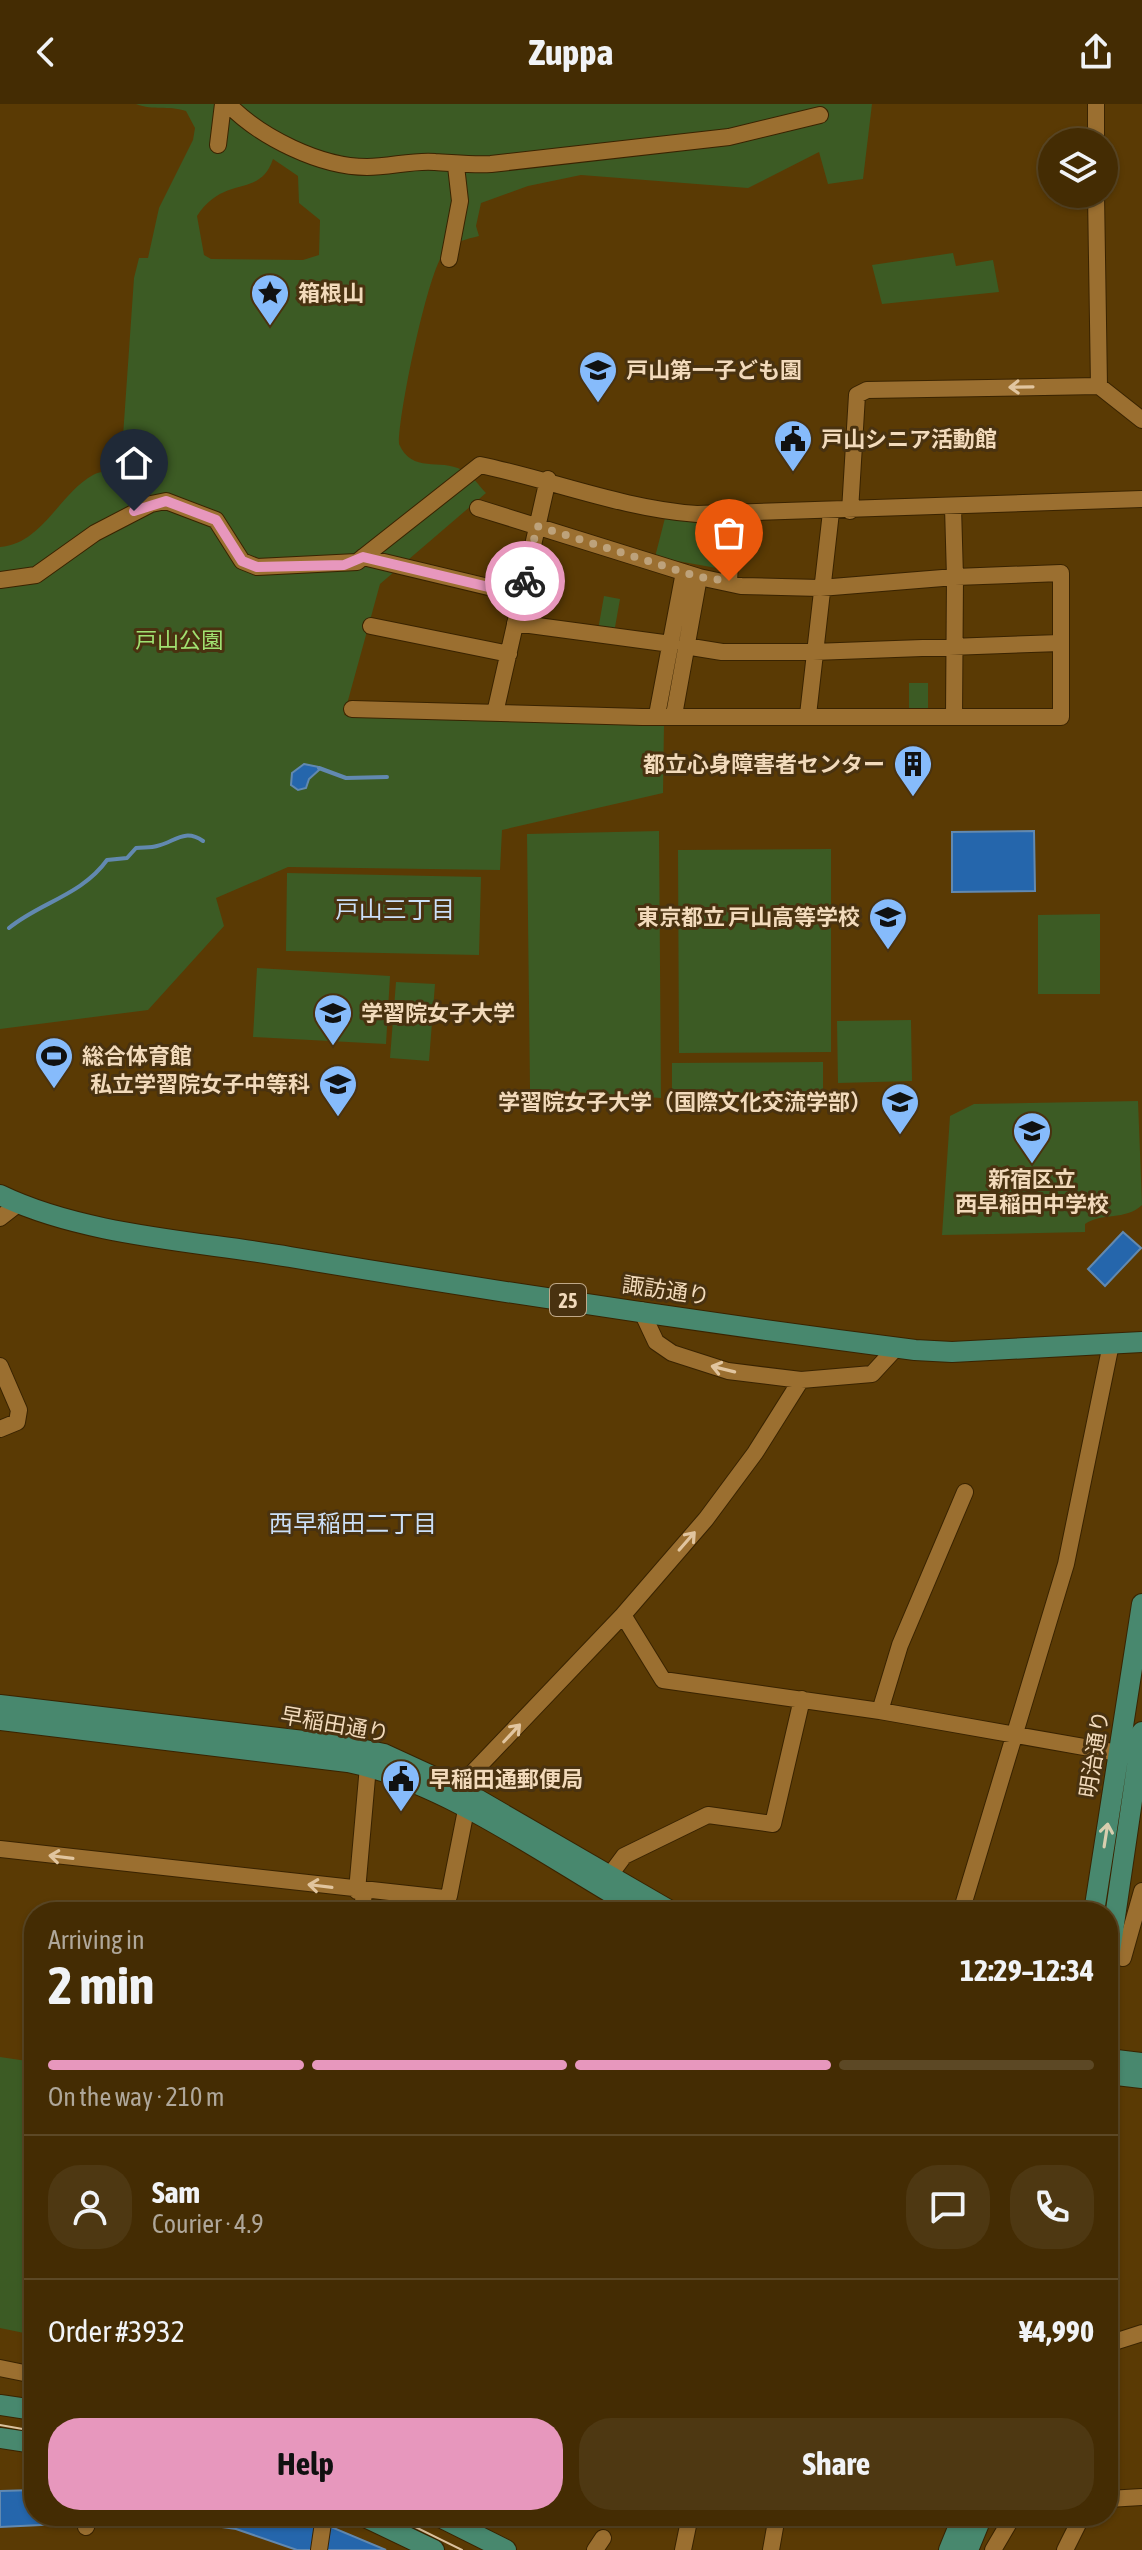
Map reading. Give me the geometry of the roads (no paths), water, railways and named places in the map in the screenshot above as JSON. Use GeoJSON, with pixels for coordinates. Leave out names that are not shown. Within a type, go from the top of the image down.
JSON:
{"type":"FeatureCollection","features":[{"type":"Feature","properties":{"kind":"main road","name":"諏訪通り"},"geometry":{"type":"LineString","coordinates":[[9,1200],[106,1227],[896,1348],[952,1352],[1142,1342]]}},
{"type":"Feature","properties":{"kind":"main road","name":"明治通り"},"geometry":{"type":"LineString","coordinates":[[1096,1902],[1142,1604]]}},
{"type":"Feature","properties":{"kind":"main road","name":"早稲田通り"},"geometry":{"type":"LineString","coordinates":[[0,1705],[364,1749],[413,1766],[458,1788],[655,1902]]}},
{"type":"Feature","properties":{"kind":"main road","name":"早稲田通り"},"geometry":{"type":"LineString","coordinates":[[0,1720],[368,1766],[406,1779],[466,1810],[627,1902]]}},
{"type":"Feature","properties":{"kind":"main road","name":"明治通り"},"geometry":{"type":"LineString","coordinates":[[1118,1944],[1142,1732]]}},
{"type":"Feature","properties":{"kind":"main road"},"geometry":{"type":"LineString","coordinates":[[1118,2060],[1142,2063]]}},
{"type":"Feature","properties":{"kind":"main road"},"geometry":{"type":"LineString","coordinates":[[1118,2075],[1142,2078]]}},
{"type":"Feature","properties":{"kind":"main road"},"geometry":{"type":"LineString","coordinates":[[0,2405],[24,2409]]}},
{"type":"Feature","properties":{"kind":"main road"},"geometry":{"type":"LineString","coordinates":[[0,2438],[24,2442]]}},
{"type":"Feature","properties":{"kind":"main road"},"geometry":{"type":"LineString","coordinates":[[384,2526],[434,2550]]}},
{"type":"Feature","properties":{"kind":"main road"},"geometry":{"type":"LineString","coordinates":[[458,2526],[506,2550]]}},
{"type":"Feature","properties":{"kind":"main road"},"geometry":{"type":"LineString","coordinates":[[949,2550],[959,2526]]}},
{"type":"Feature","properties":{"kind":"main road"},"geometry":{"type":"LineString","coordinates":[[968,2550],[978,2526]]}},
{"type":"Feature","properties":{"kind":"street"},"geometry":{"type":"LineString","coordinates":[[218,145],[225,104],[285,142],[338,163],[368,167],[435,162],[456,166],[729,137],[820,115]]}},
{"type":"Feature","properties":{"kind":"street"},"geometry":{"type":"LineString","coordinates":[[1096,104],[1096,128]]}},
{"type":"Feature","properties":{"kind":"street"},"geometry":{"type":"LineString","coordinates":[[449,259],[460,201],[456,166]]}},
{"type":"Feature","properties":{"kind":"street"},"geometry":{"type":"LineString","coordinates":[[1096,208],[1099,386]]}},
{"type":"Feature","properties":{"kind":"street"},"geometry":{"type":"LineString","coordinates":[[850,511],[857,395],[867,390],[1099,386],[1142,420]]}},
{"type":"Feature","properties":{"kind":"street"},"geometry":{"type":"LineString","coordinates":[[0,580],[36,575],[95,533],[143,508],[166,501],[216,520],[242,561],[257,567],[344,565],[363,557],[480,465],[548,479],[663,511],[733,514],[831,512],[1142,499]]}},
{"type":"Feature","properties":{"kind":"street"},"geometry":{"type":"LineString","coordinates":[[495,713],[548,479]]}},
{"type":"Feature","properties":{"kind":"street"},"geometry":{"type":"LineString","coordinates":[[953,507],[954,716]]}},
{"type":"Feature","properties":{"kind":"street"},"geometry":{"type":"LineString","coordinates":[[352,709],[666,715],[1061,717],[1061,573],[955,577],[820,588],[741,586],[692,574],[478,508]]}},
{"type":"Feature","properties":{"kind":"street"},"geometry":{"type":"LineString","coordinates":[[808,715],[831,512]]}},
{"type":"Feature","properties":{"kind":"street"},"geometry":{"type":"LineString","coordinates":[[729,581],[733,514]]}},
{"type":"Feature","properties":{"kind":"street"},"geometry":{"type":"LineString","coordinates":[[363,557],[522,595]]}},
{"type":"Feature","properties":{"kind":"street"},"geometry":{"type":"LineString","coordinates":[[666,715],[692,574]]}},
{"type":"Feature","properties":{"kind":"street"},"geometry":{"type":"LineString","coordinates":[[515,623],[722,652],[813,652],[1060,643]]}},
{"type":"Feature","properties":{"kind":"street"},"geometry":{"type":"LineString","coordinates":[[371,626],[509,654]]}},
{"type":"Feature","properties":{"kind":"street"},"geometry":{"type":"LineString","coordinates":[[0,1218],[9,1200]]}},
{"type":"Feature","properties":{"kind":"street"},"geometry":{"type":"LineString","coordinates":[[641,1310],[652,1339],[672,1353],[728,1371],[801,1380],[872,1374],[896,1348]]}},
{"type":"Feature","properties":{"kind":"street"},"geometry":{"type":"LineString","coordinates":[[964,1902],[1066,1564],[1111,1344]]}},
{"type":"Feature","properties":{"kind":"street"},"geometry":{"type":"LineString","coordinates":[[0,1366],[19,1410],[17,1422],[0,1429]]}},
{"type":"Feature","properties":{"kind":"street"},"geometry":{"type":"LineString","coordinates":[[458,1788],[623,1615],[706,1519],[755,1453],[801,1380]]}},
{"type":"Feature","properties":{"kind":"street"},"geometry":{"type":"LineString","coordinates":[[880,1711],[900,1645],[965,1492]]}},
{"type":"Feature","properties":{"kind":"street"},"geometry":{"type":"LineString","coordinates":[[623,1615],[663,1680],[880,1711],[1013,1737],[1118,1753]]}},
{"type":"Feature","properties":{"kind":"street"},"geometry":{"type":"LineString","coordinates":[[610,1875],[624,1856],[708,1815],[773,1824],[802,1699]]}},
{"type":"Feature","properties":{"kind":"street"},"geometry":{"type":"LineString","coordinates":[[361,1902],[368,1766]]}},
{"type":"Feature","properties":{"kind":"street"},"geometry":{"type":"LineString","coordinates":[[0,1849],[360,1891],[449,1896],[466,1810]]}},
{"type":"Feature","properties":{"kind":"street"},"geometry":{"type":"LineString","coordinates":[[1118,1957],[1142,1891]]}},
{"type":"Feature","properties":{"kind":"street"},"geometry":{"type":"LineString","coordinates":[[1118,2341],[1142,2333]]}},
{"type":"Feature","properties":{"kind":"street"},"geometry":{"type":"LineString","coordinates":[[0,2368],[24,2373]]}},
{"type":"Feature","properties":{"kind":"street"},"geometry":{"type":"LineString","coordinates":[[1118,2498],[1142,2497]]}},
{"type":"Feature","properties":{"kind":"street"},"geometry":{"type":"LineString","coordinates":[[319,2550],[322,2526]]}},
{"type":"Feature","properties":{"kind":"street"},"geometry":{"type":"LineString","coordinates":[[683,2550],[688,2526]]}},
{"type":"Feature","properties":{"kind":"street"},"geometry":{"type":"LineString","coordinates":[[771,2550],[775,2526]]}},
{"type":"Feature","properties":{"kind":"street"},"geometry":{"type":"LineString","coordinates":[[993,2550],[1007,2526]]}},
{"type":"Feature","properties":{"kind":"street"},"geometry":{"type":"LineString","coordinates":[[1065,2550],[1077,2526]]}},
{"type":"Feature","properties":{"kind":"water"},"geometry":{"type":"Polygon","coordinates":[[[304,764],[319,767],[319,770],[309,779],[306,788],[298,790],[291,785],[292,773],[304,764]]]}},
{"type":"Feature","properties":{"kind":"water"},"geometry":{"type":"Polygon","coordinates":[[[1034,831],[1035,891],[952,892],[952,832],[1034,831]]]}},
{"type":"Feature","properties":{"kind":"water"},"geometry":{"type":"Polygon","coordinates":[[[1123,1232],[1141,1248],[1105,1286],[1088,1269],[1123,1232]]]}},
{"type":"Feature","properties":{"kind":"water"},"geometry":{"type":"Polygon","coordinates":[[[24,2490],[24,2526],[0,2527],[0,2491],[24,2490]]]}},
{"type":"Feature","properties":{"kind":"water"},"geometry":{"type":"Polygon","coordinates":[[[215,2526],[329,2526],[386,2550],[297,2550],[236,2529],[215,2526]]]}},
{"type":"Feature","properties":{"kind":"waterway"},"geometry":{"type":"LineString","coordinates":[[319,768],[346,778],[387,777]]}},
{"type":"Feature","properties":{"kind":"waterway"},"geometry":{"type":"LineString","coordinates":[[9,928],[85,882],[107,860],[127,858],[136,848],[155,847],[185,836],[203,841]]}},
{"type":"Feature","properties":{"kind":"tram line"},"geometry":{"type":"LineString","coordinates":[[0,2425],[24,2429]]}},
{"type":"Feature","properties":{"kind":"tram line"},"geometry":{"type":"LineString","coordinates":[[413,2526],[462,2550]]}},
{"type":"Feature","properties":{"kind":"place","name":"箱根山"},"geometry":{"type":"Point","coordinates":[270,327]}},
{"type":"Feature","properties":{"kind":"place","name":"戸山第一子ども園"},"geometry":{"type":"Point","coordinates":[598,404]}},
{"type":"Feature","properties":{"kind":"place","name":"戸山シニア活動館"},"geometry":{"type":"Point","coordinates":[793,473]}},
{"type":"Feature","properties":{"kind":"place","name":"都立心身障害者センター"},"geometry":{"type":"Point","coordinates":[913,798]}},
{"type":"Feature","properties":{"kind":"place","name":"東京都立 戸山高等学校"},"geometry":{"type":"Point","coordinates":[888,951]}},
{"type":"Feature","properties":{"kind":"place","name":"学習院女子大学"},"geometry":{"type":"Point","coordinates":[333,1047]}},
{"type":"Feature","properties":{"kind":"place","name":"総合体育館"},"geometry":{"type":"Point","coordinates":[54,1090]}},
{"type":"Feature","properties":{"kind":"place","name":"私立学習院女子中等科"},"geometry":{"type":"Point","coordinates":[338,1118]}},
{"type":"Feature","properties":{"kind":"place","name":"学習院女子大学（国際文化交流学部）"},"geometry":{"type":"Point","coordinates":[900,1136]}},
{"type":"Feature","properties":{"kind":"place","name":"新宿区立 西早稲田中学校"},"geometry":{"type":"Point","coordinates":[1032,1165]}},
{"type":"Feature","properties":{"kind":"place","name":"早稲田通郵便局"},"geometry":{"type":"Point","coordinates":[401,1813]}},
{"type":"Feature","properties":{"kind":"district","name":"戸山三丁目"},"geometry":{"type":"Point","coordinates":[395,909]}},
{"type":"Feature","properties":{"kind":"district","name":"西早稲田二丁目"},"geometry":{"type":"Point","coordinates":[353,1523]}},
{"type":"Feature","properties":{"kind":"park label","name":"戸山公園"},"geometry":{"type":"Point","coordinates":[179,640]}}]}
